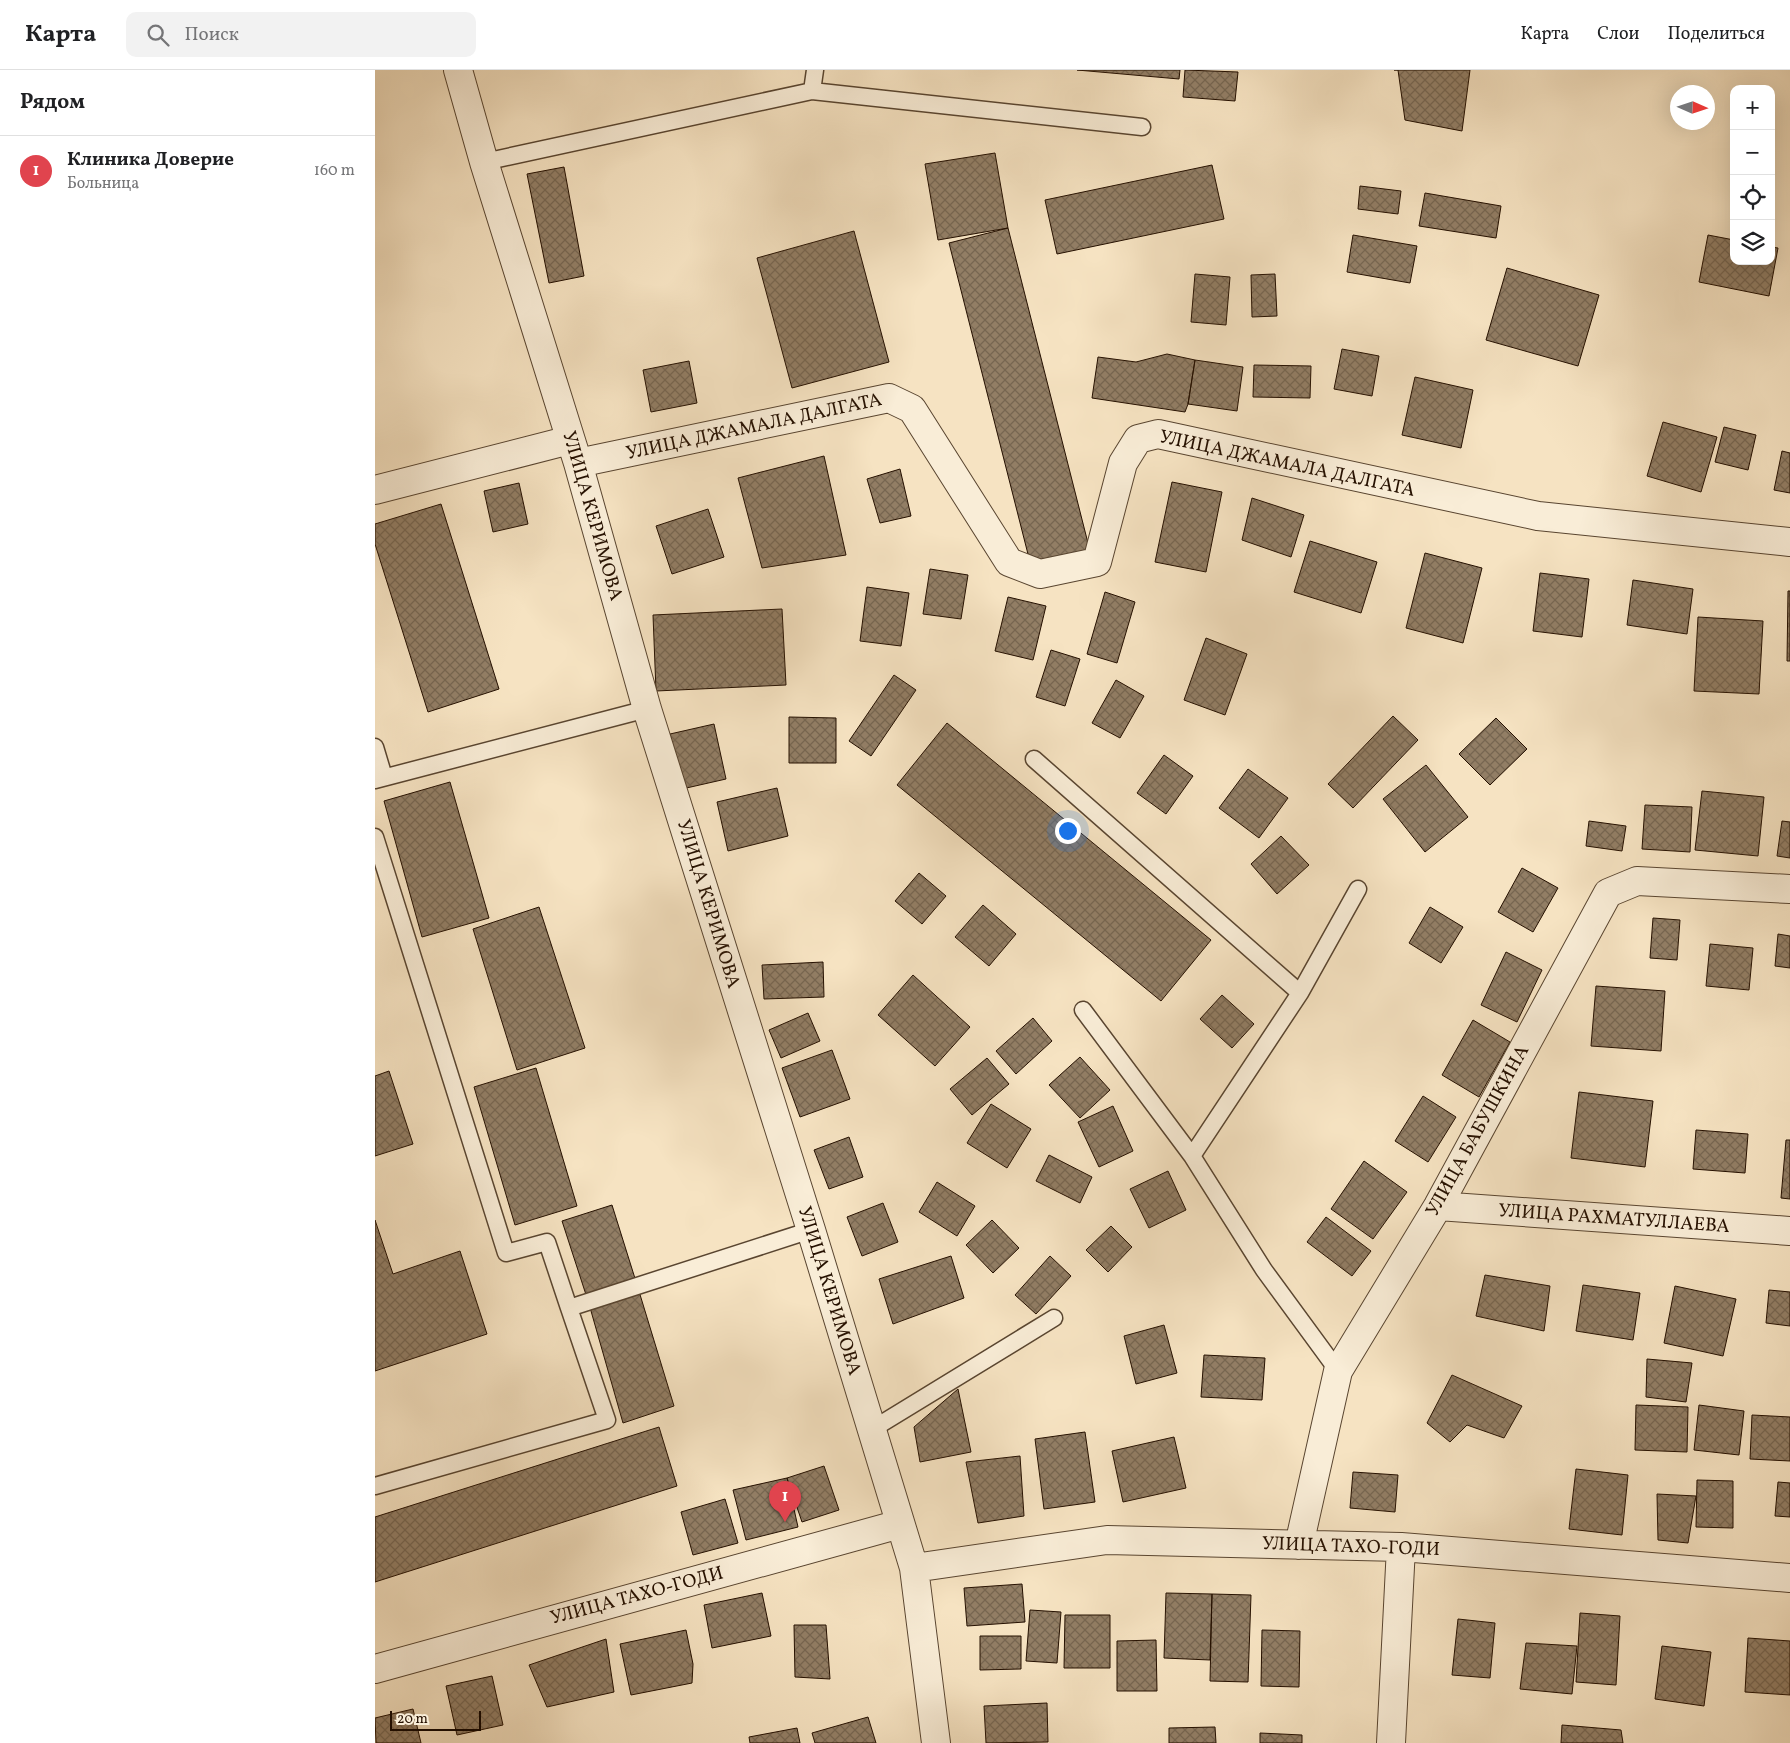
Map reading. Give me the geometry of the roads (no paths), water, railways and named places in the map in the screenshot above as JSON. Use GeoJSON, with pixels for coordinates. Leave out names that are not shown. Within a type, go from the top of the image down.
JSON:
{"type":"FeatureCollection","features":[{"type":"Feature","properties":{"kind":"street","name":"УЛИЦА КЕРИМОВА"},"geometry":{"type":"LineString","coordinates":[[458,70],[483,162],[574,452],[647,709],[811,1230],[913,1568],[936,1743]]}},
{"type":"Feature","properties":{"kind":"street","name":"УЛИЦА ДЖАМАЛА ДАЛГАТА"},"geometry":{"type":"LineString","coordinates":[[574,452],[889,398],[912,409],[1009,562],[1040,574],[1097,562],[1123,463],[1138,439],[1158,434],[1538,516],[1790,542]]}},
{"type":"Feature","properties":{"kind":"street"},"geometry":{"type":"LineString","coordinates":[[375,490],[574,452]]}},
{"type":"Feature","properties":{"kind":"street","name":"УЛИЦА БАБУШКИНА"},"geometry":{"type":"LineString","coordinates":[[1299,1545],[1338,1372],[1438,1206],[1608,894],[1637,881],[1790,890]]}},
{"type":"Feature","properties":{"kind":"street","name":"УЛИЦА РАХМАТУЛЛАЕВА"},"geometry":{"type":"LineString","coordinates":[[1438,1206],[1790,1231]]}},
{"type":"Feature","properties":{"kind":"street","name":"УЛИЦА ТАХО-ГОДИ"},"geometry":{"type":"LineString","coordinates":[[375,1668],[900,1524]]}},
{"type":"Feature","properties":{"kind":"street","name":"УЛИЦА ТАХО-ГОДИ"},"geometry":{"type":"LineString","coordinates":[[913,1568],[1107,1540],[1401,1547],[1790,1578]]}},
{"type":"Feature","properties":{"kind":"street"},"geometry":{"type":"LineString","coordinates":[[1391,1743],[1401,1547]]}},
{"type":"Feature","properties":{"kind":"lane"},"geometry":{"type":"LineString","coordinates":[[812,92],[815,70]]}},
{"type":"Feature","properties":{"kind":"lane"},"geometry":{"type":"LineString","coordinates":[[483,162],[812,92],[1142,127]]}},
{"type":"Feature","properties":{"kind":"lane"},"geometry":{"type":"LineString","coordinates":[[375,747],[379,779],[647,709]]}},
{"type":"Feature","properties":{"kind":"lane"},"geometry":{"type":"LineString","coordinates":[[1034,759],[1300,993]]}},
{"type":"Feature","properties":{"kind":"lane"},"geometry":{"type":"LineString","coordinates":[[375,837],[506,1253],[547,1242],[607,1420],[375,1486]]}},
{"type":"Feature","properties":{"kind":"lane"},"geometry":{"type":"LineString","coordinates":[[1192,1156],[1300,993],[1358,889]]}},
{"type":"Feature","properties":{"kind":"lane"},"geometry":{"type":"LineString","coordinates":[[1083,1010],[1192,1156],[1264,1270],[1338,1372]]}},
{"type":"Feature","properties":{"kind":"lane"},"geometry":{"type":"LineString","coordinates":[[569,1308],[811,1230]]}},
{"type":"Feature","properties":{"kind":"lane"},"geometry":{"type":"LineString","coordinates":[[871,1430],[1054,1318]]}},
{"type":"Feature","properties":{"kind":"place","name":"Клиника Доверие"},"geometry":{"type":"Point","coordinates":[785,1522]}}]}
